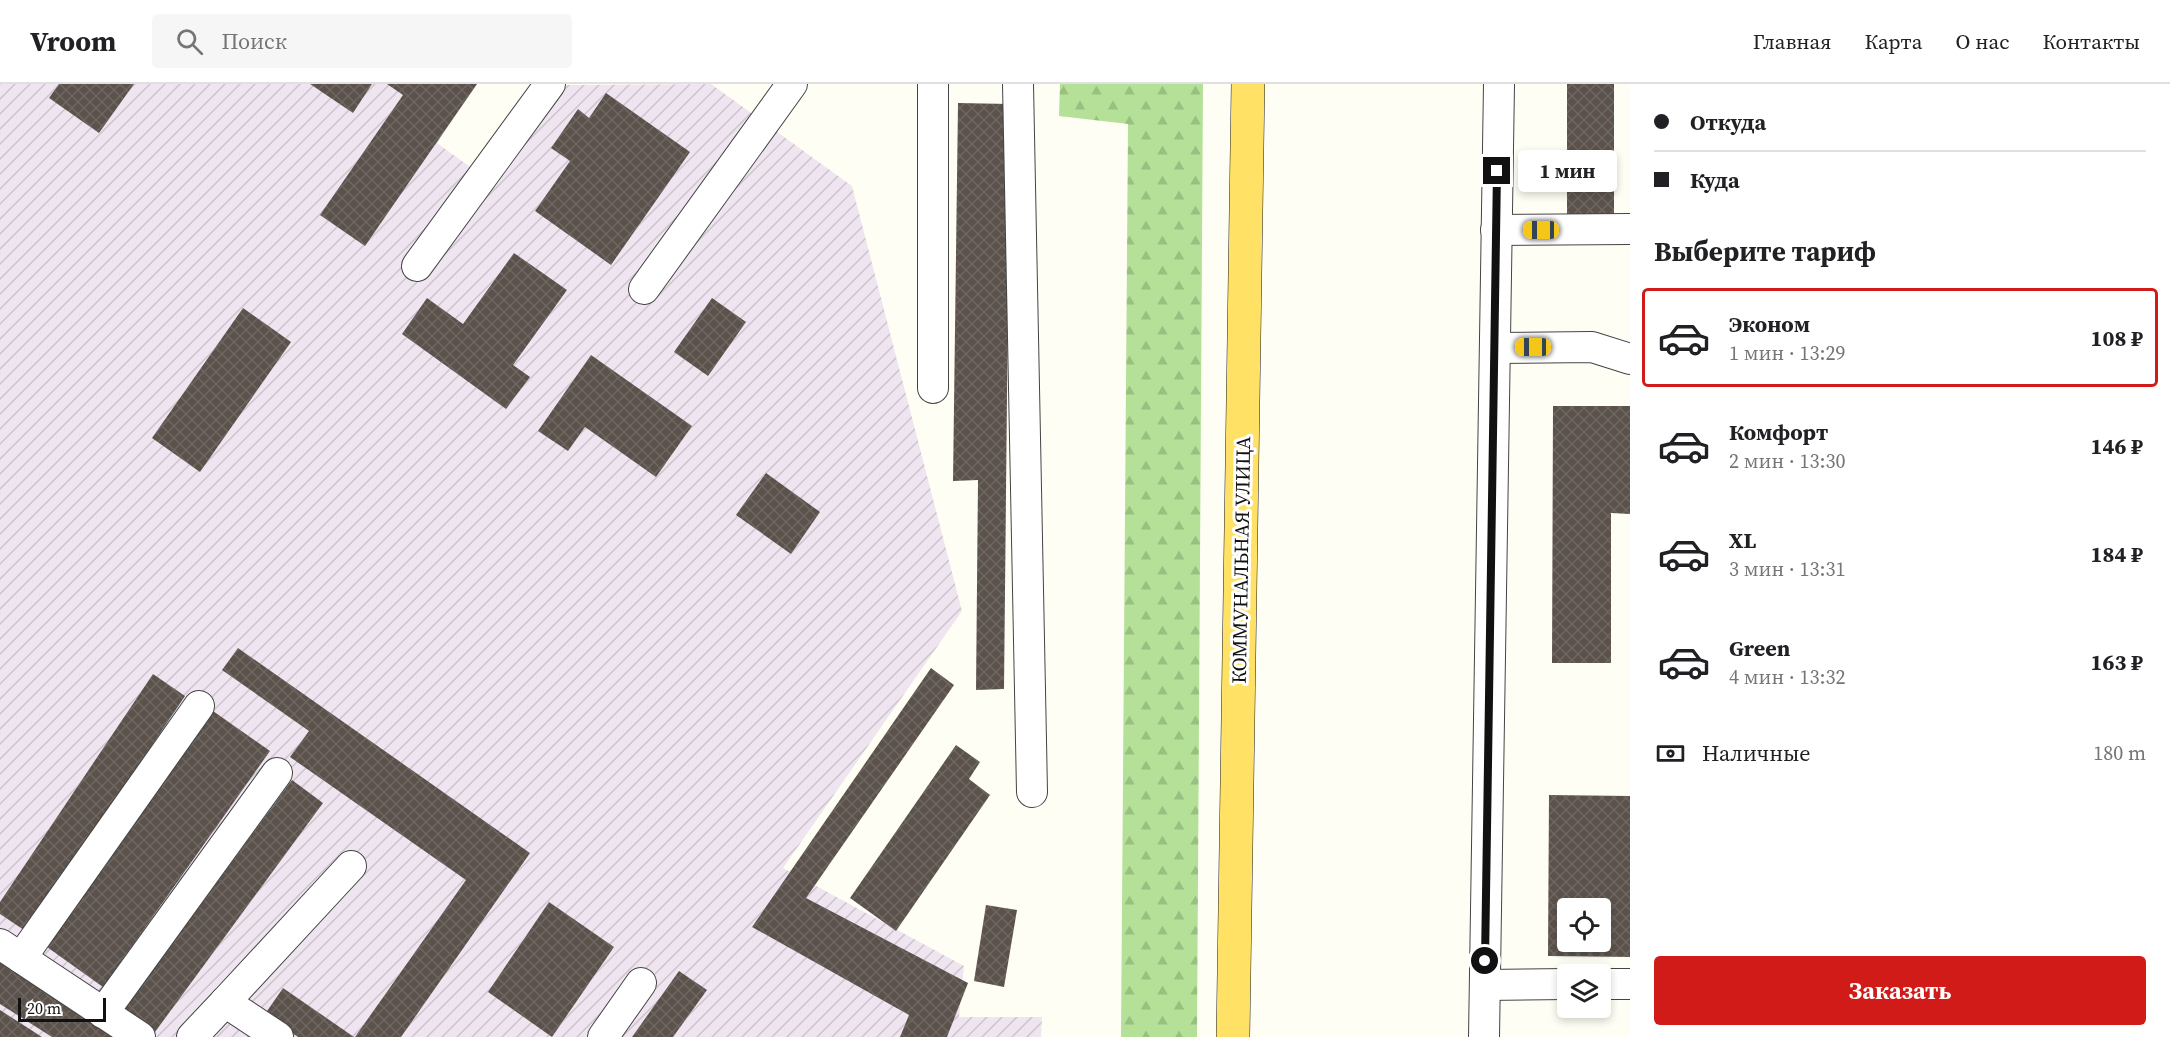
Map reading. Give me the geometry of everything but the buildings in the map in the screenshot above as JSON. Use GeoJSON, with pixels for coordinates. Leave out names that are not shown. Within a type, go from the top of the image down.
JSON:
{"type":"FeatureCollection","features":[{"type":"Feature","properties":{"kind":"main road","name":"КОММУНАЛЬНАЯ УЛИЦА"},"geometry":{"type":"LineString","coordinates":[[1233,1037],[1248,84]]}},
{"type":"Feature","properties":{"kind":"street"},"geometry":{"type":"LineString","coordinates":[[417,266],[550,84]]}},
{"type":"Feature","properties":{"kind":"street"},"geometry":{"type":"LineString","coordinates":[[644,289],[792,84]]}},
{"type":"Feature","properties":{"kind":"street"},"geometry":{"type":"LineString","coordinates":[[933,84],[933,388]]}},
{"type":"Feature","properties":{"kind":"street"},"geometry":{"type":"LineString","coordinates":[[1018,84],[1032,792]]}},
{"type":"Feature","properties":{"kind":"street"},"geometry":{"type":"LineString","coordinates":[[1484,1037],[1499,84]]}},
{"type":"Feature","properties":{"kind":"street"},"geometry":{"type":"LineString","coordinates":[[1496,230],[1630,229]]}},
{"type":"Feature","properties":{"kind":"street"},"geometry":{"type":"LineString","coordinates":[[1495,348],[1592,347],[1630,359]]}},
{"type":"Feature","properties":{"kind":"street"},"geometry":{"type":"LineString","coordinates":[[140,1037],[11,951],[199,706]]}},
{"type":"Feature","properties":{"kind":"street"},"geometry":{"type":"LineString","coordinates":[[103,1013],[277,773]]}},
{"type":"Feature","properties":{"kind":"street"},"geometry":{"type":"LineString","coordinates":[[192,1037],[351,866]]}},
{"type":"Feature","properties":{"kind":"street"},"geometry":{"type":"LineString","coordinates":[[603,1037],[641,983]]}},
{"type":"Feature","properties":{"kind":"street"},"geometry":{"type":"LineString","coordinates":[[1485,985],[1557,984]]}},
{"type":"Feature","properties":{"kind":"street"},"geometry":{"type":"LineString","coordinates":[[1611,984],[1630,984]]}},
{"type":"Feature","properties":{"kind":"street"},"geometry":{"type":"LineString","coordinates":[[225,1002],[278,1037]]}},
{"type":"Feature","properties":{"kind":"shaded area"},"geometry":{"type":"Polygon","coordinates":[[[0,84],[477,84],[437,143],[495,185],[567,85],[711,84],[852,186],[962,611],[783,868],[964,966],[959,1017],[1042,1017],[1041,1037],[0,1037],[0,84]]]}},
{"type":"Feature","properties":{"kind":"green space"},"geometry":{"type":"Polygon","coordinates":[[[1060,84],[1203,84],[1197,1037],[1121,1037],[1128,124],[1059,116],[1060,84]]]}},
{"type":"Feature","properties":{"kind":"route"},"geometry":{"type":"LineString","coordinates":[[1485,961],[1497,171]]}}]}
